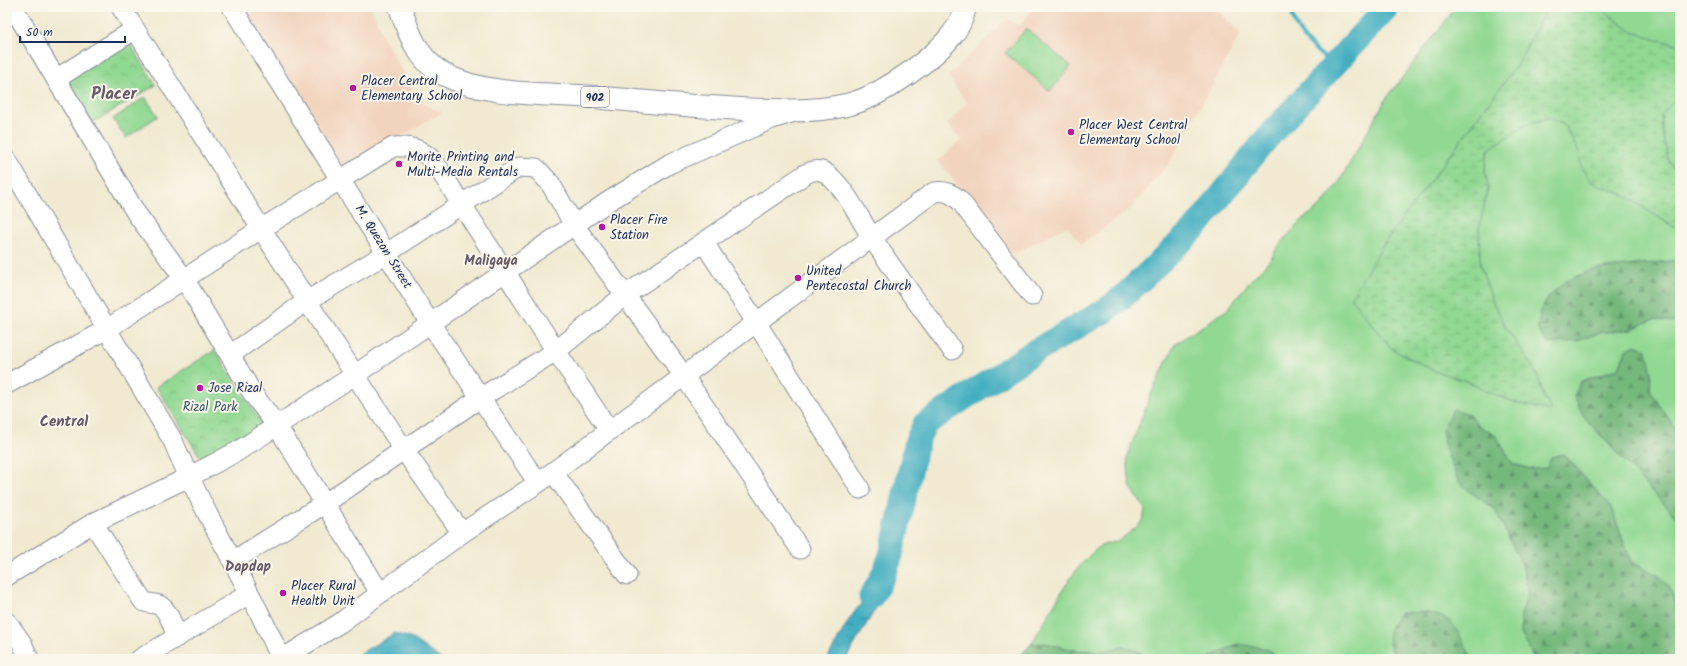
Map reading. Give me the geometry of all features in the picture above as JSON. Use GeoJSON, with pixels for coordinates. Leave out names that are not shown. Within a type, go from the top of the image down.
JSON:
{"type":"FeatureCollection","features":[{"type":"Feature","properties":{"kind":"highway","name":"902"},"geometry":{"type":"LineString","coordinates":[[400,7],[406,27],[415,46],[432,66],[443,74],[469,84],[509,91],[583,96],[706,108],[798,111],[848,105],[896,82],[928,58],[951,36],[962,18],[965,7]]}},
{"type":"Feature","properties":{"kind":"street"},"geometry":{"type":"LineString","coordinates":[[13,7],[136,213],[185,280],[253,394],[277,426],[380,593]]}},
{"type":"Feature","properties":{"kind":"street","name":"M. Quezon Street"},"geometry":{"type":"LineString","coordinates":[[232,7],[430,323],[480,398],[627,575]]}},
{"type":"Feature","properties":{"kind":"street"},"geometry":{"type":"LineString","coordinates":[[127,9],[134,30],[307,301],[356,374],[404,450],[462,533]]}},
{"type":"Feature","properties":{"kind":"street"},"geometry":{"type":"LineString","coordinates":[[56,79],[134,30]]}},
{"type":"Feature","properties":{"kind":"street"},"geometry":{"type":"LineString","coordinates":[[7,576],[93,523],[188,478],[238,451],[356,374],[504,271],[609,201],[669,164],[772,119],[798,111]]}},
{"type":"Feature","properties":{"kind":"street"},"geometry":{"type":"LineString","coordinates":[[7,384],[107,329],[185,280],[261,229],[393,147],[413,147],[427,154],[435,163],[556,351],[609,430]]}},
{"type":"Feature","properties":{"kind":"street"},"geometry":{"type":"LineString","coordinates":[[7,160],[173,441],[188,478],[268,628],[282,659],[340,623],[462,533],[546,477],[934,192],[946,192],[952,194],[961,202],[1032,296]]}},
{"type":"Feature","properties":{"kind":"street"},"geometry":{"type":"LineString","coordinates":[[230,355],[307,301],[387,253],[519,167],[530,166],[536,168],[550,183],[574,225],[684,376],[800,549]]}},
{"type":"Feature","properties":{"kind":"street"},"geometry":{"type":"LineString","coordinates":[[233,561],[324,504],[480,398],[556,351],[625,295],[807,173],[820,170],[826,173],[837,183],[872,237],[952,350]]}},
{"type":"Feature","properties":{"kind":"street"},"geometry":{"type":"LineString","coordinates":[[704,243],[756,322],[860,489]]}},
{"type":"Feature","properties":{"kind":"street"},"geometry":{"type":"LineString","coordinates":[[93,523],[143,601],[158,605],[167,613],[177,637]]}},
{"type":"Feature","properties":{"kind":"street"},"geometry":{"type":"LineString","coordinates":[[140,659],[249,594]]}},
{"type":"Feature","properties":{"kind":"street"},"geometry":{"type":"LineString","coordinates":[[7,622],[22,642],[29,659]]}},
{"type":"Feature","properties":{"kind":"shaded area","name":"Placer Central Elementary School"},"geometry":{"type":"Polygon","coordinates":[[[243,7],[371,7],[383,37],[416,96],[428,107],[442,112],[346,170],[243,7]]]}},
{"type":"Feature","properties":{"kind":"shaded area","name":"Placer West Central Elementary School"},"geometry":{"type":"Polygon","coordinates":[[[1034,7],[1214,7],[1241,34],[1169,163],[1131,208],[1081,244],[1067,226],[1014,254],[938,161],[961,140],[947,124],[967,103],[948,76],[1007,19],[1019,27],[1034,7]]]}},
{"type":"Feature","properties":{"kind":"green space"},"geometry":{"type":"Polygon","coordinates":[[[1456,7],[1547,7],[1517,65],[1382,246],[1367,318],[1392,349],[1435,371],[1466,381],[1488,392],[1517,403],[1551,411],[1542,391],[1537,374],[1505,326],[1492,300],[1480,265],[1479,228],[1488,188],[1485,169],[1488,150],[1526,124],[1550,118],[1564,125],[1579,152],[1582,169],[1592,182],[1623,194],[1680,231],[1680,260],[1591,270],[1577,341],[1599,333],[1632,329],[1654,319],[1680,323],[1680,436],[1650,391],[1651,371],[1626,350],[1619,368],[1581,381],[1574,396],[1583,416],[1680,522],[1680,625],[1673,595],[1661,577],[1631,562],[1626,547],[1604,504],[1585,478],[1563,454],[1552,457],[1547,468],[1531,469],[1513,464],[1496,436],[1479,426],[1469,414],[1469,491],[1495,509],[1523,567],[1528,593],[1521,616],[1532,656],[1535,659],[1475,659],[1470,655],[1459,634],[1400,613],[1392,625],[1389,635],[1390,645],[1396,659],[1280,659],[1279,657],[1215,654],[1208,659],[1153,659],[1123,646],[1104,651],[1090,651],[1047,644],[1031,644],[1061,592],[1088,557],[1099,547],[1122,538],[1143,521],[1145,509],[1130,486],[1127,457],[1150,396],[1175,344],[1227,310],[1250,281],[1271,259],[1277,248],[1292,231],[1303,219],[1321,206],[1338,184],[1386,99],[1456,7]]]}},
{"type":"Feature","properties":{"kind":"green space"},"geometry":{"type":"Polygon","coordinates":[[[1547,7],[1599,7],[1632,32],[1677,45],[1680,48],[1680,96],[1661,115],[1663,138],[1669,162],[1680,177],[1680,231],[1623,194],[1592,182],[1582,169],[1579,152],[1564,125],[1550,118],[1526,124],[1488,150],[1485,169],[1488,188],[1479,228],[1480,265],[1492,300],[1505,326],[1537,374],[1542,391],[1551,411],[1517,403],[1488,392],[1466,381],[1435,371],[1392,349],[1351,298],[1382,246],[1517,65],[1547,7]]]}},
{"type":"Feature","properties":{"kind":"green space"},"geometry":{"type":"Polygon","coordinates":[[[1599,7],[1680,7],[1680,48],[1677,45],[1632,32],[1599,7]]]}},
{"type":"Feature","properties":{"kind":"green space"},"geometry":{"type":"Polygon","coordinates":[[[1026,29],[1071,66],[1050,91],[1005,53],[1026,29]]]}},
{"type":"Feature","properties":{"kind":"green space"},"geometry":{"type":"Polygon","coordinates":[[[129,42],[156,85],[92,123],[65,80],[129,42]]]}},
{"type":"Feature","properties":{"kind":"green space"},"geometry":{"type":"Polygon","coordinates":[[[1680,96],[1680,177],[1669,162],[1663,138],[1661,114],[1680,96]]]}},
{"type":"Feature","properties":{"kind":"green space"},"geometry":{"type":"Polygon","coordinates":[[[145,97],[158,116],[126,138],[113,119],[145,97]]]}},
{"type":"Feature","properties":{"kind":"green space"},"geometry":{"type":"Polygon","coordinates":[[[1680,260],[1680,323],[1654,319],[1632,329],[1599,333],[1577,341],[1547,344],[1538,330],[1540,311],[1550,295],[1564,282],[1591,270],[1680,260]]]}},
{"type":"Feature","properties":{"kind":"green space"},"geometry":{"type":"Polygon","coordinates":[[[1635,345],[1647,350],[1651,371],[1650,391],[1680,436],[1680,522],[1583,416],[1574,396],[1581,382],[1619,368],[1626,350],[1635,345]]]}},
{"type":"Feature","properties":{"kind":"green space","name":"Rizal Park"},"geometry":{"type":"Polygon","coordinates":[[[215,350],[263,426],[204,463],[156,387],[215,350]]]}},
{"type":"Feature","properties":{"kind":"green space"},"geometry":{"type":"Polygon","coordinates":[[[1453,409],[1469,414],[1479,426],[1496,436],[1513,464],[1531,469],[1546,468],[1552,457],[1563,454],[1611,507],[1631,562],[1659,577],[1672,592],[1678,615],[1680,659],[1535,659],[1521,634],[1521,616],[1528,593],[1523,567],[1495,509],[1469,491],[1458,481],[1445,448],[1442,430],[1453,409]]]}},
{"type":"Feature","properties":{"kind":"green space"},"geometry":{"type":"Polygon","coordinates":[[[1427,612],[1448,620],[1456,629],[1471,655],[1475,659],[1396,659],[1389,640],[1392,625],[1400,613],[1427,612]]]}},
{"type":"Feature","properties":{"kind":"green space"},"geometry":{"type":"Polygon","coordinates":[[[1046,643],[1072,650],[1107,651],[1123,646],[1153,659],[1017,659],[1031,644],[1046,643]]]}},
{"type":"Feature","properties":{"kind":"green space"},"geometry":{"type":"Polygon","coordinates":[[[1237,644],[1266,649],[1271,651],[1280,659],[1208,659],[1237,644]]]}},
{"type":"Feature","properties":{"kind":"water"},"geometry":{"type":"Polygon","coordinates":[[[871,597],[875,601],[876,608],[846,659],[827,659],[852,615],[858,607],[871,597]]]}},
{"type":"Feature","properties":{"kind":"water"},"geometry":{"type":"Polygon","coordinates":[[[395,633],[413,639],[441,659],[350,659],[395,633]]]}},
{"type":"Feature","properties":{"kind":"waterway"},"geometry":{"type":"LineString","coordinates":[[1291,7],[1293,17],[1300,33],[1312,47],[1333,65]]}},
{"type":"Feature","properties":{"kind":"waterway"},"geometry":{"type":"LineString","coordinates":[[871,597],[884,574],[891,555],[917,441],[925,424],[1032,353],[1106,310],[1125,295],[1196,227],[1267,138],[1387,7]]}},
{"type":"Feature","properties":{"kind":"place","name":"Placer Central Elementary School"},"geometry":{"type":"Point","coordinates":[353,88]}},
{"type":"Feature","properties":{"kind":"place","name":"Placer West Central Elementary School"},"geometry":{"type":"Point","coordinates":[1071,132]}},
{"type":"Feature","properties":{"kind":"place","name":"Morite Printing and Multi-Media Rentals"},"geometry":{"type":"Point","coordinates":[399,164]}},
{"type":"Feature","properties":{"kind":"place","name":"Placer Fire Station"},"geometry":{"type":"Point","coordinates":[602,227]}},
{"type":"Feature","properties":{"kind":"place","name":"United Pentecostal Church"},"geometry":{"type":"Point","coordinates":[798,278]}},
{"type":"Feature","properties":{"kind":"place","name":"Jose Rizal"},"geometry":{"type":"Point","coordinates":[200,388]}},
{"type":"Feature","properties":{"kind":"place","name":"Placer Rural Health Unit"},"geometry":{"type":"Point","coordinates":[283,593]}},
{"type":"Feature","properties":{"kind":"district","name":"Placer"},"geometry":{"type":"Point","coordinates":[114,94]}},
{"type":"Feature","properties":{"kind":"district","name":"Maligaya"},"geometry":{"type":"Point","coordinates":[491,261]}},
{"type":"Feature","properties":{"kind":"district","name":"Central"},"geometry":{"type":"Point","coordinates":[64,422]}},
{"type":"Feature","properties":{"kind":"district","name":"Dapdap"},"geometry":{"type":"Point","coordinates":[248,567]}}]}
